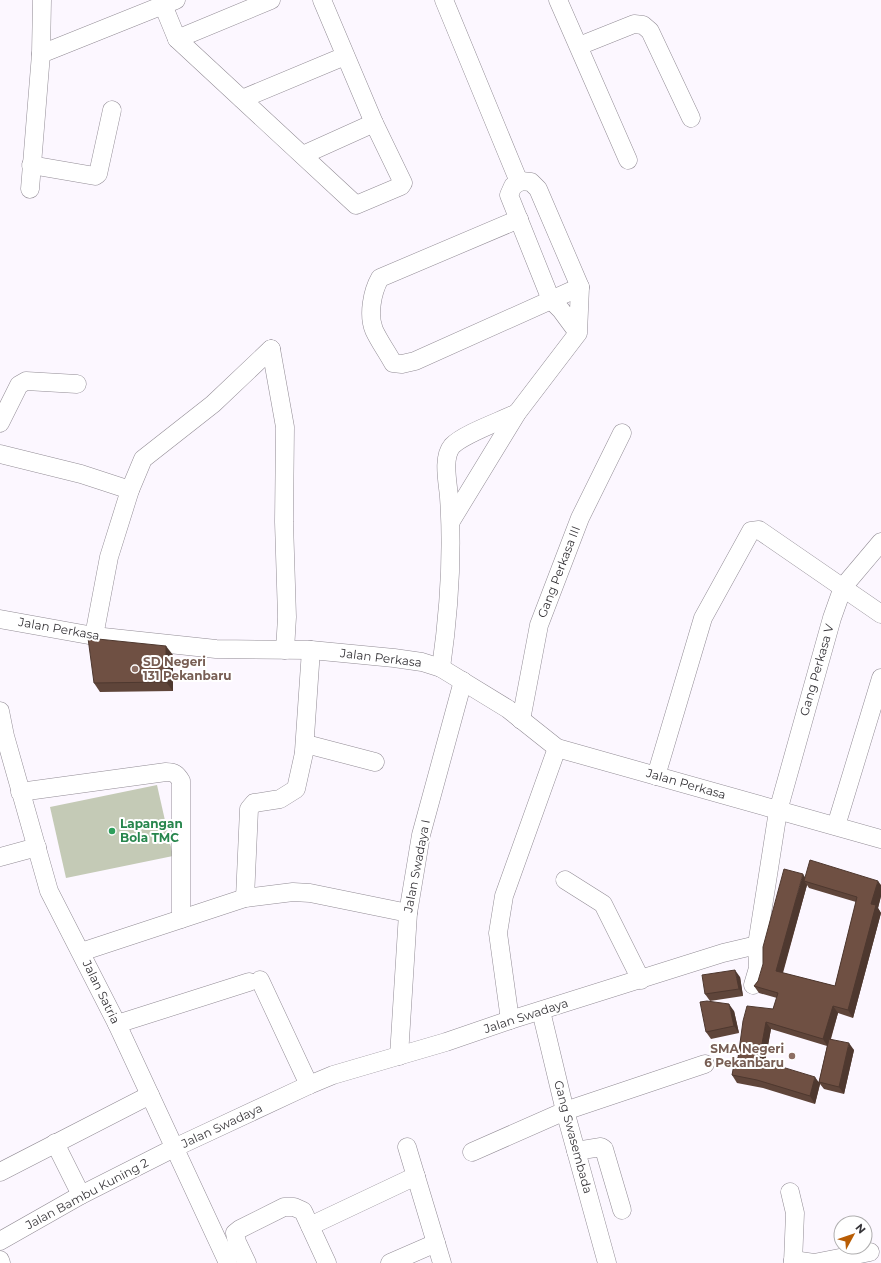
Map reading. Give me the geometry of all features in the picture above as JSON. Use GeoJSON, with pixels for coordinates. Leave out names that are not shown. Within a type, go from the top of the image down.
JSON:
{"type":"FeatureCollection","features":[{"type":"Feature","properties":{"kind":"street"},"geometry":{"type":"LineString","coordinates":[[30,189],[41,54],[42,0]]}},
{"type":"Feature","properties":{"kind":"street"},"geometry":{"type":"LineString","coordinates":[[177,39],[271,0]]}},
{"type":"Feature","properties":{"kind":"street"},"geometry":{"type":"LineString","coordinates":[[41,54],[166,2],[177,39],[355,205],[401,186],[402,183],[374,123],[322,0]]}},
{"type":"Feature","properties":{"kind":"street"},"geometry":{"type":"LineString","coordinates":[[444,0],[519,182]]}},
{"type":"Feature","properties":{"kind":"street"},"geometry":{"type":"LineString","coordinates":[[558,0],[628,160]]}},
{"type":"Feature","properties":{"kind":"street"},"geometry":{"type":"LineString","coordinates":[[579,46],[634,24],[643,25],[650,31],[691,118]]}},
{"type":"Feature","properties":{"kind":"street"},"geometry":{"type":"LineString","coordinates":[[242,99],[345,56]]}},
{"type":"Feature","properties":{"kind":"street"},"geometry":{"type":"LineString","coordinates":[[31,165],[95,176],[98,174],[112,110]]}},
{"type":"Feature","properties":{"kind":"street"},"geometry":{"type":"LineString","coordinates":[[303,156],[374,123]]}},
{"type":"Feature","properties":{"kind":"street"},"geometry":{"type":"LineString","coordinates":[[451,521],[517,413],[578,333],[580,287],[538,189],[531,182],[519,182],[513,186],[509,195],[551,300],[561,310],[578,333]]}},
{"type":"Feature","properties":{"kind":"street"},"geometry":{"type":"LineString","coordinates":[[519,219],[380,278],[374,287],[371,300],[374,329],[393,363],[402,364],[415,361],[580,287]]}},
{"type":"Feature","properties":{"kind":"street"},"geometry":{"type":"LineString","coordinates":[[94,636],[109,556],[130,490],[143,459],[213,404],[270,349],[285,427],[284,522],[287,617],[285,650]]}},
{"type":"Feature","properties":{"kind":"street"},"geometry":{"type":"LineString","coordinates":[[0,423],[19,385],[26,381],[77,384]]}},
{"type":"Feature","properties":{"kind":"street"},"geometry":{"type":"LineString","coordinates":[[441,668],[447,604],[451,521],[447,458],[451,447],[460,440],[517,413]]}},
{"type":"Feature","properties":{"kind":"street","name":"Gang Perkasa III"},"geometry":{"type":"LineString","coordinates":[[522,720],[539,625],[580,518],[622,433]]}},
{"type":"Feature","properties":{"kind":"street"},"geometry":{"type":"LineString","coordinates":[[0,454],[81,474],[130,490]]}},
{"type":"Feature","properties":{"kind":"street"},"geometry":{"type":"LineString","coordinates":[[656,776],[703,618],[751,531],[759,530],[881,614]]}},
{"type":"Feature","properties":{"kind":"street","name":"Gang Perkasa V"},"geometry":{"type":"LineString","coordinates":[[778,811],[832,618],[843,587],[881,542]]}},
{"type":"Feature","properties":{"kind":"street","name":"Jalan Perkasa"},"geometry":{"type":"LineString","coordinates":[[0,619],[94,636],[216,649],[311,650],[422,662],[441,668],[508,709],[557,748],[881,839]]}},
{"type":"Feature","properties":{"kind":"street"},"geometry":{"type":"LineString","coordinates":[[304,750],[311,650]]}},
{"type":"Feature","properties":{"kind":"street"},"geometry":{"type":"LineString","coordinates":[[836,826],[881,678]]}},
{"type":"Feature","properties":{"kind":"street","name":"Jalan Swadaya I"},"geometry":{"type":"LineString","coordinates":[[399,1056],[408,913],[422,835],[463,681]]}},
{"type":"Feature","properties":{"kind":"street","name":"Jalan Satria"},"geometry":{"type":"LineString","coordinates":[[0,711],[20,792],[49,891],[82,952],[117,1024],[228,1263]]}},
{"type":"Feature","properties":{"kind":"street"},"geometry":{"type":"LineString","coordinates":[[245,898],[249,809],[254,802],[280,799],[296,789],[306,744],[375,762]]}},
{"type":"Feature","properties":{"kind":"street"},"geometry":{"type":"LineString","coordinates":[[510,1020],[498,933],[504,896],[557,748]]}},
{"type":"Feature","properties":{"kind":"street"},"geometry":{"type":"LineString","coordinates":[[20,792],[173,772],[178,776],[181,782],[181,919]]}},
{"type":"Feature","properties":{"kind":"street"},"geometry":{"type":"LineString","coordinates":[[753,985],[758,968],[757,945],[778,811]]}},
{"type":"Feature","properties":{"kind":"street"},"geometry":{"type":"LineString","coordinates":[[0,857],[37,847]]}},
{"type":"Feature","properties":{"kind":"street"},"geometry":{"type":"LineString","coordinates":[[565,880],[603,904],[641,980]]}},
{"type":"Feature","properties":{"kind":"street"},"geometry":{"type":"LineString","coordinates":[[82,952],[245,898],[293,892],[310,893],[408,913]]}},
{"type":"Feature","properties":{"kind":"street","name":"Jalan Swadaya"},"geometry":{"type":"LineString","coordinates":[[174,1148],[308,1085],[333,1076],[446,1042],[510,1020],[723,953],[757,945]]}},
{"type":"Feature","properties":{"kind":"street"},"geometry":{"type":"LineString","coordinates":[[117,1024],[255,981],[308,1085]]}},
{"type":"Feature","properties":{"kind":"street","name":"Gang Swasembada"},"geometry":{"type":"LineString","coordinates":[[541,1011],[565,1111],[607,1263]]}},
{"type":"Feature","properties":{"kind":"street"},"geometry":{"type":"LineString","coordinates":[[472,1152],[565,1111],[705,1064]]}},
{"type":"Feature","properties":{"kind":"street"},"geometry":{"type":"LineString","coordinates":[[0,1172],[55,1142],[150,1095]]}},
{"type":"Feature","properties":{"kind":"street"},"geometry":{"type":"LineString","coordinates":[[55,1142],[81,1195]]}},
{"type":"Feature","properties":{"kind":"street"},"geometry":{"type":"LineString","coordinates":[[408,1147],[442,1263]]}},
{"type":"Feature","properties":{"kind":"street"},"geometry":{"type":"LineString","coordinates":[[576,1150],[601,1147],[604,1149],[622,1210]]}},
{"type":"Feature","properties":{"kind":"street","name":"Jalan Bambu Kuning 2"},"geometry":{"type":"LineString","coordinates":[[0,1241],[81,1195],[174,1148]]}},
{"type":"Feature","properties":{"kind":"street"},"geometry":{"type":"LineString","coordinates":[[310,1226],[416,1176]]}},
{"type":"Feature","properties":{"kind":"street"},"geometry":{"type":"LineString","coordinates":[[790,1192],[795,1213],[793,1261],[814,1263],[855,1255]]}},
{"type":"Feature","properties":{"kind":"street"},"geometry":{"type":"LineString","coordinates":[[247,1263],[237,1242],[235,1233],[240,1228],[284,1207],[294,1207],[303,1211],[327,1263]]}},
{"type":"Feature","properties":{"kind":"street"},"geometry":{"type":"LineString","coordinates":[[390,1263],[436,1243]]}},
{"type":"Feature","properties":{"kind":"green space","name":"Lapangan Bola TMC"},"geometry":{"type":"Polygon","coordinates":[[[157,785],[173,856],[66,878],[50,807],[157,785]]]}},
{"type":"Feature","properties":{"kind":"building","name":"SD Negeri 131 Pekanbaru"},"geometry":{"type":"Polygon","coordinates":[[[88,638],[166,646],[166,682],[94,683],[88,638]]]}},
{"type":"Feature","properties":{"kind":"building"},"geometry":{"type":"Polygon","coordinates":[[[810,860],[878,881],[871,904],[876,905],[848,1010],[833,1006],[823,1039],[766,1022],[759,1060],[815,1077],[810,1096],[757,1080],[732,1075],[735,1059],[738,1058],[743,1021],[747,1006],[773,1009],[778,993],[754,986],[758,981],[763,964],[763,947],[784,869],[803,874],[776,971],[835,986],[857,897],[804,881],[810,860]]]}},
{"type":"Feature","properties":{"kind":"building"},"geometry":{"type":"Polygon","coordinates":[[[735,970],[739,989],[705,994],[702,975],[735,970]]]}},
{"type":"Feature","properties":{"kind":"building"},"geometry":{"type":"Polygon","coordinates":[[[707,1001],[729,1004],[734,1026],[706,1032],[700,1002],[707,1001]]]}},
{"type":"Feature","properties":{"kind":"building"},"geometry":{"type":"Polygon","coordinates":[[[829,1039],[849,1043],[839,1087],[819,1082],[829,1039]]]}},
{"type":"Feature","properties":{"kind":"place","name":"SD Negeri 131 Pekanbaru"},"geometry":{"type":"Point","coordinates":[135,669]}},
{"type":"Feature","properties":{"kind":"place","name":"Lapangan Bola TMC"},"geometry":{"type":"Point","coordinates":[112,831]}},
{"type":"Feature","properties":{"kind":"place","name":"SMA Negeri 6 Pekanbaru"},"geometry":{"type":"Point","coordinates":[792,1056]}}]}
